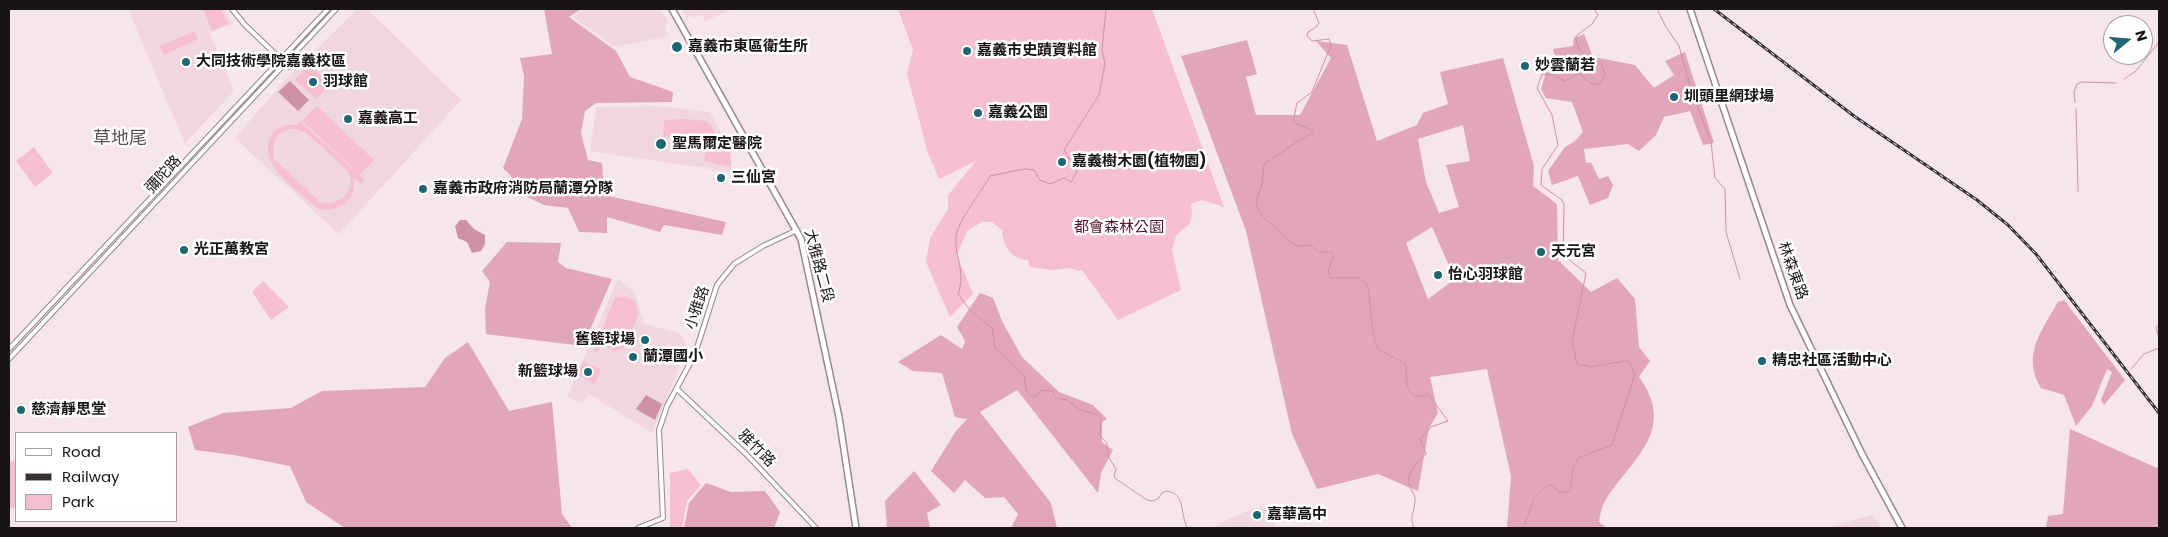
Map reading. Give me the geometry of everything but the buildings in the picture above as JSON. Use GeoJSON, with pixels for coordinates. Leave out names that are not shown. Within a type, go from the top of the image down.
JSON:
{"type":"FeatureCollection","features":[{"type":"Feature","properties":{"kind":"main road","name":"大雅路二段"},"geometry":{"type":"LineString","coordinates":[[672,9],[797,230],[809,274],[839,417],[856,528]]}},
{"type":"Feature","properties":{"kind":"main road","name":"林森東路"},"geometry":{"type":"LineString","coordinates":[[1690,9],[1790,305],[1862,454],[1902,528]]}},
{"type":"Feature","properties":{"kind":"street"},"geometry":{"type":"LineString","coordinates":[[232,9],[245,25],[289,67]]}},
{"type":"Feature","properties":{"kind":"street","name":"彌陀路"},"geometry":{"type":"LineString","coordinates":[[9,349],[328,9]]}},
{"type":"Feature","properties":{"kind":"street","name":"彌陀路"},"geometry":{"type":"LineString","coordinates":[[9,358],[336,9]]}},
{"type":"Feature","properties":{"kind":"street","name":"小雅路"},"geometry":{"type":"LineString","coordinates":[[638,528],[663,518],[659,430],[667,406],[694,354],[717,285],[734,264],[763,246],[797,230]]}},
{"type":"Feature","properties":{"kind":"street","name":"雅竹路"},"geometry":{"type":"LineString","coordinates":[[677,389],[747,455],[816,528]]}},
{"type":"Feature","properties":{"kind":"shaded area","name":"大同技術學院嘉義校區"},"geometry":{"type":"Polygon","coordinates":[[[128,9],[224,9],[233,23],[209,33],[234,91],[185,143],[128,9]]]}},
{"type":"Feature","properties":{"kind":"shaded area","name":"嘉義高工"},"geometry":{"type":"Polygon","coordinates":[[[357,9],[367,9],[461,100],[339,234],[235,138],[287,78],[357,9]]]}},
{"type":"Feature","properties":{"kind":"shaded area"},"geometry":{"type":"Polygon","coordinates":[[[544,9],[581,9],[569,17],[616,51],[630,77],[673,92],[672,102],[596,103],[585,111],[581,133],[588,160],[602,163],[604,195],[726,222],[722,235],[664,225],[660,232],[607,217],[607,233],[579,232],[568,208],[544,205],[513,190],[511,176],[503,168],[522,119],[524,76],[520,58],[552,54],[544,9]]]}},
{"type":"Feature","properties":{"kind":"shaded area"},"geometry":{"type":"Polygon","coordinates":[[[586,9],[660,9],[668,22],[665,28],[669,36],[614,47],[573,17],[586,9]]]}},
{"type":"Feature","properties":{"kind":"shaded area"},"geometry":{"type":"Polygon","coordinates":[[[682,9],[733,9],[705,21],[703,15],[693,18],[691,15],[687,18],[682,9]]]}},
{"type":"Feature","properties":{"kind":"shaded area"},"geometry":{"type":"Polygon","coordinates":[[[1584,34],[1593,57],[1635,65],[1654,88],[1674,75],[1665,61],[1685,52],[1714,143],[1703,145],[1690,111],[1664,117],[1656,135],[1639,151],[1628,144],[1584,149],[1586,163],[1591,162],[1599,179],[1608,176],[1613,185],[1608,198],[1590,205],[1578,176],[1552,185],[1548,171],[1565,147],[1575,141],[1583,132],[1572,102],[1546,98],[1541,89],[1546,72],[1560,74],[1553,49],[1573,46],[1574,38],[1584,34]]]}},
{"type":"Feature","properties":{"kind":"shaded area"},"geometry":{"type":"Polygon","coordinates":[[[1247,40],[1257,74],[1246,77],[1256,115],[1300,115],[1331,58],[1316,41],[1347,45],[1377,141],[1417,125],[1423,113],[1448,104],[1440,72],[1503,58],[1534,166],[1533,186],[1557,204],[1558,260],[1591,292],[1617,278],[1635,299],[1639,347],[1650,361],[1639,377],[1650,396],[1654,414],[1652,430],[1637,459],[1614,487],[1603,505],[1599,522],[1607,528],[1507,528],[1511,476],[1487,369],[1430,377],[1438,413],[1429,428],[1418,491],[1378,474],[1317,489],[1292,434],[1246,231],[1181,56],[1247,40]],[[1463,125],[1418,139],[1426,182],[1439,213],[1459,207],[1446,165],[1470,161],[1463,125]],[[1432,227],[1406,243],[1428,299],[1455,279],[1432,227]]]}},
{"type":"Feature","properties":{"kind":"shaded area"},"geometry":{"type":"Polygon","coordinates":[[[290,81],[309,100],[298,111],[278,92],[290,81]]]}},
{"type":"Feature","properties":{"kind":"shaded area","name":"聖馬爾定醫院"},"geometry":{"type":"Polygon","coordinates":[[[658,106],[710,112],[723,136],[732,136],[731,172],[590,151],[596,107],[658,106]]]}},
{"type":"Feature","properties":{"kind":"shaded area"},"geometry":{"type":"Polygon","coordinates":[[[460,220],[466,220],[474,229],[485,235],[485,244],[481,251],[472,253],[467,242],[458,238],[455,226],[460,220]]]}},
{"type":"Feature","properties":{"kind":"shaded area"},"geometry":{"type":"Polygon","coordinates":[[[507,242],[561,243],[558,262],[566,268],[612,279],[583,346],[486,334],[485,308],[490,282],[482,271],[507,242]]]}},
{"type":"Feature","properties":{"kind":"shaded area","name":"蘭潭國小"},"geometry":{"type":"Polygon","coordinates":[[[618,278],[635,293],[644,324],[678,333],[686,343],[678,371],[652,433],[589,394],[582,403],[567,397],[618,278]]]}},
{"type":"Feature","properties":{"kind":"shaded area"},"geometry":{"type":"Polygon","coordinates":[[[980,293],[993,298],[1002,321],[1022,357],[1059,392],[1093,405],[1107,419],[1102,422],[1102,442],[1113,450],[1101,473],[1098,493],[1017,390],[980,412],[1051,503],[1057,528],[1011,528],[1018,514],[1004,497],[985,498],[965,480],[954,493],[931,471],[956,431],[967,419],[955,417],[942,373],[913,371],[898,362],[941,335],[962,349],[965,341],[957,327],[980,293]]]}},
{"type":"Feature","properties":{"kind":"shaded area"},"geometry":{"type":"Polygon","coordinates":[[[2064,300],[2125,380],[2104,405],[2101,400],[2112,372],[2107,369],[2092,406],[2076,426],[2064,395],[2041,388],[2035,376],[2033,365],[2033,354],[2040,333],[2058,302],[2064,300]]]}},
{"type":"Feature","properties":{"kind":"shaded area"},"geometry":{"type":"Polygon","coordinates":[[[468,342],[509,411],[552,402],[562,514],[572,528],[345,528],[306,502],[290,466],[234,455],[195,450],[188,427],[223,413],[291,408],[322,391],[425,387],[445,358],[468,342]]]}},
{"type":"Feature","properties":{"kind":"shaded area"},"geometry":{"type":"Polygon","coordinates":[[[646,395],[662,404],[655,420],[636,409],[646,395]]]}},
{"type":"Feature","properties":{"kind":"shaded area"},"geometry":{"type":"Polygon","coordinates":[[[2070,429],[2159,469],[2159,528],[2046,528],[2048,516],[2063,514],[2070,429]]]}},
{"type":"Feature","properties":{"kind":"shaded area"},"geometry":{"type":"Polygon","coordinates":[[[914,471],[941,505],[927,513],[930,528],[887,528],[885,501],[914,471]]]}},
{"type":"Feature","properties":{"kind":"shaded area"},"geometry":{"type":"Polygon","coordinates":[[[706,483],[731,492],[765,491],[780,512],[774,528],[684,528],[689,503],[706,483]]]}},
{"type":"Feature","properties":{"kind":"shaded area","name":"嘉華高中"},"geometry":{"type":"Polygon","coordinates":[[[1284,504],[1275,511],[1277,520],[1274,528],[1210,528],[1251,509],[1284,504]]]}},
{"type":"Feature","properties":{"kind":"shaded area"},"geometry":{"type":"Polygon","coordinates":[[[1872,515],[1883,528],[1826,528],[1872,515]]]}},
{"type":"Feature","properties":{"kind":"green space"},"geometry":{"type":"Polygon","coordinates":[[[203,9],[221,9],[228,24],[212,31],[203,9]]]}},
{"type":"Feature","properties":{"kind":"green space","name":"都會森林公園"},"geometry":{"type":"Polygon","coordinates":[[[898,9],[1152,9],[1224,207],[1202,200],[1191,204],[1192,215],[1190,223],[1176,236],[1172,250],[1181,290],[1118,320],[1082,270],[1078,271],[1070,268],[1052,270],[1030,267],[1028,260],[1012,255],[1004,242],[1002,230],[992,222],[982,222],[967,231],[957,255],[973,294],[950,317],[926,262],[930,238],[948,209],[948,195],[976,161],[939,179],[928,153],[907,74],[913,50],[898,9]]]}},
{"type":"Feature","properties":{"kind":"green space"},"geometry":{"type":"Polygon","coordinates":[[[195,31],[198,39],[164,55],[160,46],[195,31]]]}},
{"type":"Feature","properties":{"kind":"green space","name":"羽球館"},"geometry":{"type":"Polygon","coordinates":[[[309,64],[330,84],[316,99],[295,80],[309,64]]]}},
{"type":"Feature","properties":{"kind":"green space"},"geometry":{"type":"Polygon","coordinates":[[[317,106],[374,160],[359,175],[302,121],[317,106]]]}},
{"type":"Feature","properties":{"kind":"green space"},"geometry":{"type":"Polygon","coordinates":[[[686,119],[706,121],[711,125],[718,141],[730,149],[731,167],[704,161],[707,146],[697,143],[697,140],[663,136],[664,120],[686,119]]]}},
{"type":"Feature","properties":{"kind":"green space"},"geometry":{"type":"Polygon","coordinates":[[[300,121],[364,180],[361,184],[354,178],[353,192],[350,198],[346,203],[334,209],[320,210],[291,186],[274,166],[269,156],[268,145],[274,131],[286,125],[296,125],[300,121]],[[291,129],[281,133],[275,140],[273,149],[274,159],[321,203],[335,202],[341,199],[346,194],[351,183],[346,170],[306,133],[291,129]]]}},
{"type":"Feature","properties":{"kind":"green space"},"geometry":{"type":"Polygon","coordinates":[[[34,147],[53,173],[35,187],[16,161],[34,147]]]}},
{"type":"Feature","properties":{"kind":"green space"},"geometry":{"type":"Polygon","coordinates":[[[263,281],[289,307],[271,320],[252,292],[263,281]]]}},
{"type":"Feature","properties":{"kind":"green space"},"geometry":{"type":"Polygon","coordinates":[[[625,296],[635,301],[639,313],[625,347],[614,352],[602,343],[597,353],[594,351],[615,297],[625,296]]]}},
{"type":"Feature","properties":{"kind":"green space","name":"新籃球場"},"geometry":{"type":"Polygon","coordinates":[[[583,362],[601,369],[595,384],[576,376],[583,362]]]}},
{"type":"Feature","properties":{"kind":"green space"},"geometry":{"type":"Polygon","coordinates":[[[9,460],[12,462],[15,460],[15,508],[13,509],[9,507],[9,460]]]}},
{"type":"Feature","properties":{"kind":"green space"},"geometry":{"type":"Polygon","coordinates":[[[688,469],[701,485],[687,501],[682,528],[670,528],[670,473],[688,469]]]}},
{"type":"Feature","properties":{"kind":"waterway"},"geometry":{"type":"LineString","coordinates":[[1106,9],[1102,50],[1105,64],[1099,95],[1064,150],[1077,171],[1071,182],[1064,178],[1050,184],[1040,180],[1034,170],[1024,169],[990,176],[957,231],[956,245],[961,272],[958,294],[970,310],[992,328],[995,348],[1024,375],[1026,390],[1030,396],[1036,396],[1042,390],[1053,391],[1055,398],[1067,400],[1079,409],[1098,415],[1101,419],[1100,436],[1107,443],[1108,456],[1116,469],[1114,476],[1116,479],[1147,500],[1153,501],[1166,491],[1177,496],[1180,500],[1187,527],[1185,528]]}},
{"type":"Feature","properties":{"kind":"waterway"},"geometry":{"type":"LineString","coordinates":[[1313,9],[1319,23],[1308,32],[1307,36],[1312,41],[1329,39],[1331,45],[1312,92],[1297,103],[1293,122],[1313,131],[1264,164],[1262,184],[1256,202],[1260,214],[1293,244],[1299,246],[1311,245],[1318,252],[1331,252],[1334,256],[1328,270],[1331,278],[1359,278],[1367,284],[1378,349],[1406,364],[1407,383],[1411,393],[1415,396],[1429,395],[1448,421],[1431,427],[1420,439],[1426,454],[1410,473],[1409,477],[1410,487],[1415,500],[1412,517],[1414,528]]}},
{"type":"Feature","properties":{"kind":"waterway"},"geometry":{"type":"LineString","coordinates":[[1523,528],[1534,499],[1549,484],[1560,492],[1570,492],[1573,469],[1578,458],[1612,445],[1635,374],[1629,362],[1624,361],[1591,367],[1577,364],[1572,342],[1586,273],[1563,255],[1564,205],[1562,200],[1541,185],[1542,169],[1558,145],[1552,115],[1537,88],[1542,74],[1553,75],[1565,81],[1579,73],[1590,83],[1599,85],[1605,76],[1602,64],[1581,52],[1576,36],[1592,24],[1598,15],[1594,9]]}},
{"type":"Feature","properties":{"kind":"waterway"},"geometry":{"type":"LineString","coordinates":[[1657,9],[1679,46],[1692,92],[1711,142],[1715,178],[1725,189],[1726,232],[1740,279]]}},
{"type":"Feature","properties":{"kind":"waterway"},"geometry":{"type":"LineString","coordinates":[[2124,79],[2136,71],[2159,42]]}},
{"type":"Feature","properties":{"kind":"waterway"},"geometry":{"type":"LineString","coordinates":[[2075,102],[2074,92],[2077,84],[2082,82],[2116,83]]}},
{"type":"Feature","properties":{"kind":"waterway"},"geometry":{"type":"LineString","coordinates":[[2076,109],[2078,192]]}},
{"type":"Feature","properties":{"kind":"waterway"},"geometry":{"type":"LineString","coordinates":[[2159,324],[2156,328],[2159,338]]}},
{"type":"Feature","properties":{"kind":"waterway"},"geometry":{"type":"LineString","coordinates":[[2131,369],[2144,354],[2159,348]]}},
{"type":"Feature","properties":{"kind":"railway"},"geometry":{"type":"LineString","coordinates":[[1714,9],[1854,116],[1977,200],[2008,225],[2036,254],[2159,413]]}},
{"type":"Feature","properties":{"kind":"place","name":"嘉義市東區衛生所"},"geometry":{"type":"Point","coordinates":[677,47]}},
{"type":"Feature","properties":{"kind":"place","name":"嘉義市史蹟資料館"},"geometry":{"type":"Point","coordinates":[967,51]}},
{"type":"Feature","properties":{"kind":"place","name":"大同技術學院嘉義校區"},"geometry":{"type":"Point","coordinates":[186,62]}},
{"type":"Feature","properties":{"kind":"place","name":"妙雲蘭若"},"geometry":{"type":"Point","coordinates":[1525,66]}},
{"type":"Feature","properties":{"kind":"place","name":"羽球館"},"geometry":{"type":"Point","coordinates":[313,82]}},
{"type":"Feature","properties":{"kind":"place","name":"圳頭里網球場"},"geometry":{"type":"Point","coordinates":[1674,97]}},
{"type":"Feature","properties":{"kind":"place","name":"嘉義公園"},"geometry":{"type":"Point","coordinates":[978,113]}},
{"type":"Feature","properties":{"kind":"place","name":"嘉義高工"},"geometry":{"type":"Point","coordinates":[348,119]}},
{"type":"Feature","properties":{"kind":"place","name":"聖馬爾定醫院"},"geometry":{"type":"Point","coordinates":[661,144]}},
{"type":"Feature","properties":{"kind":"place","name":"嘉義樹木園(植物園)"},"geometry":{"type":"Point","coordinates":[1062,162]}},
{"type":"Feature","properties":{"kind":"place","name":"三仙宮"},"geometry":{"type":"Point","coordinates":[721,178]}},
{"type":"Feature","properties":{"kind":"place","name":"嘉義市政府消防局蘭潭分隊"},"geometry":{"type":"Point","coordinates":[423,189]}},
{"type":"Feature","properties":{"kind":"place","name":"光正萬教宮"},"geometry":{"type":"Point","coordinates":[184,250]}},
{"type":"Feature","properties":{"kind":"place","name":"天元宮"},"geometry":{"type":"Point","coordinates":[1541,252]}},
{"type":"Feature","properties":{"kind":"place","name":"怡心羽球館"},"geometry":{"type":"Point","coordinates":[1438,275]}},
{"type":"Feature","properties":{"kind":"place","name":"舊籃球場"},"geometry":{"type":"Point","coordinates":[645,340]}},
{"type":"Feature","properties":{"kind":"place","name":"蘭潭國小"},"geometry":{"type":"Point","coordinates":[633,357]}},
{"type":"Feature","properties":{"kind":"place","name":"精忠社區活動中心"},"geometry":{"type":"Point","coordinates":[1762,361]}},
{"type":"Feature","properties":{"kind":"place","name":"新籃球場"},"geometry":{"type":"Point","coordinates":[588,372]}},
{"type":"Feature","properties":{"kind":"place","name":"慈濟靜思堂"},"geometry":{"type":"Point","coordinates":[21,410]}},
{"type":"Feature","properties":{"kind":"place","name":"嘉華高中"},"geometry":{"type":"Point","coordinates":[1257,515]}},
{"type":"Feature","properties":{"kind":"district","name":"草地尾"},"geometry":{"type":"Point","coordinates":[120,139]}}]}
